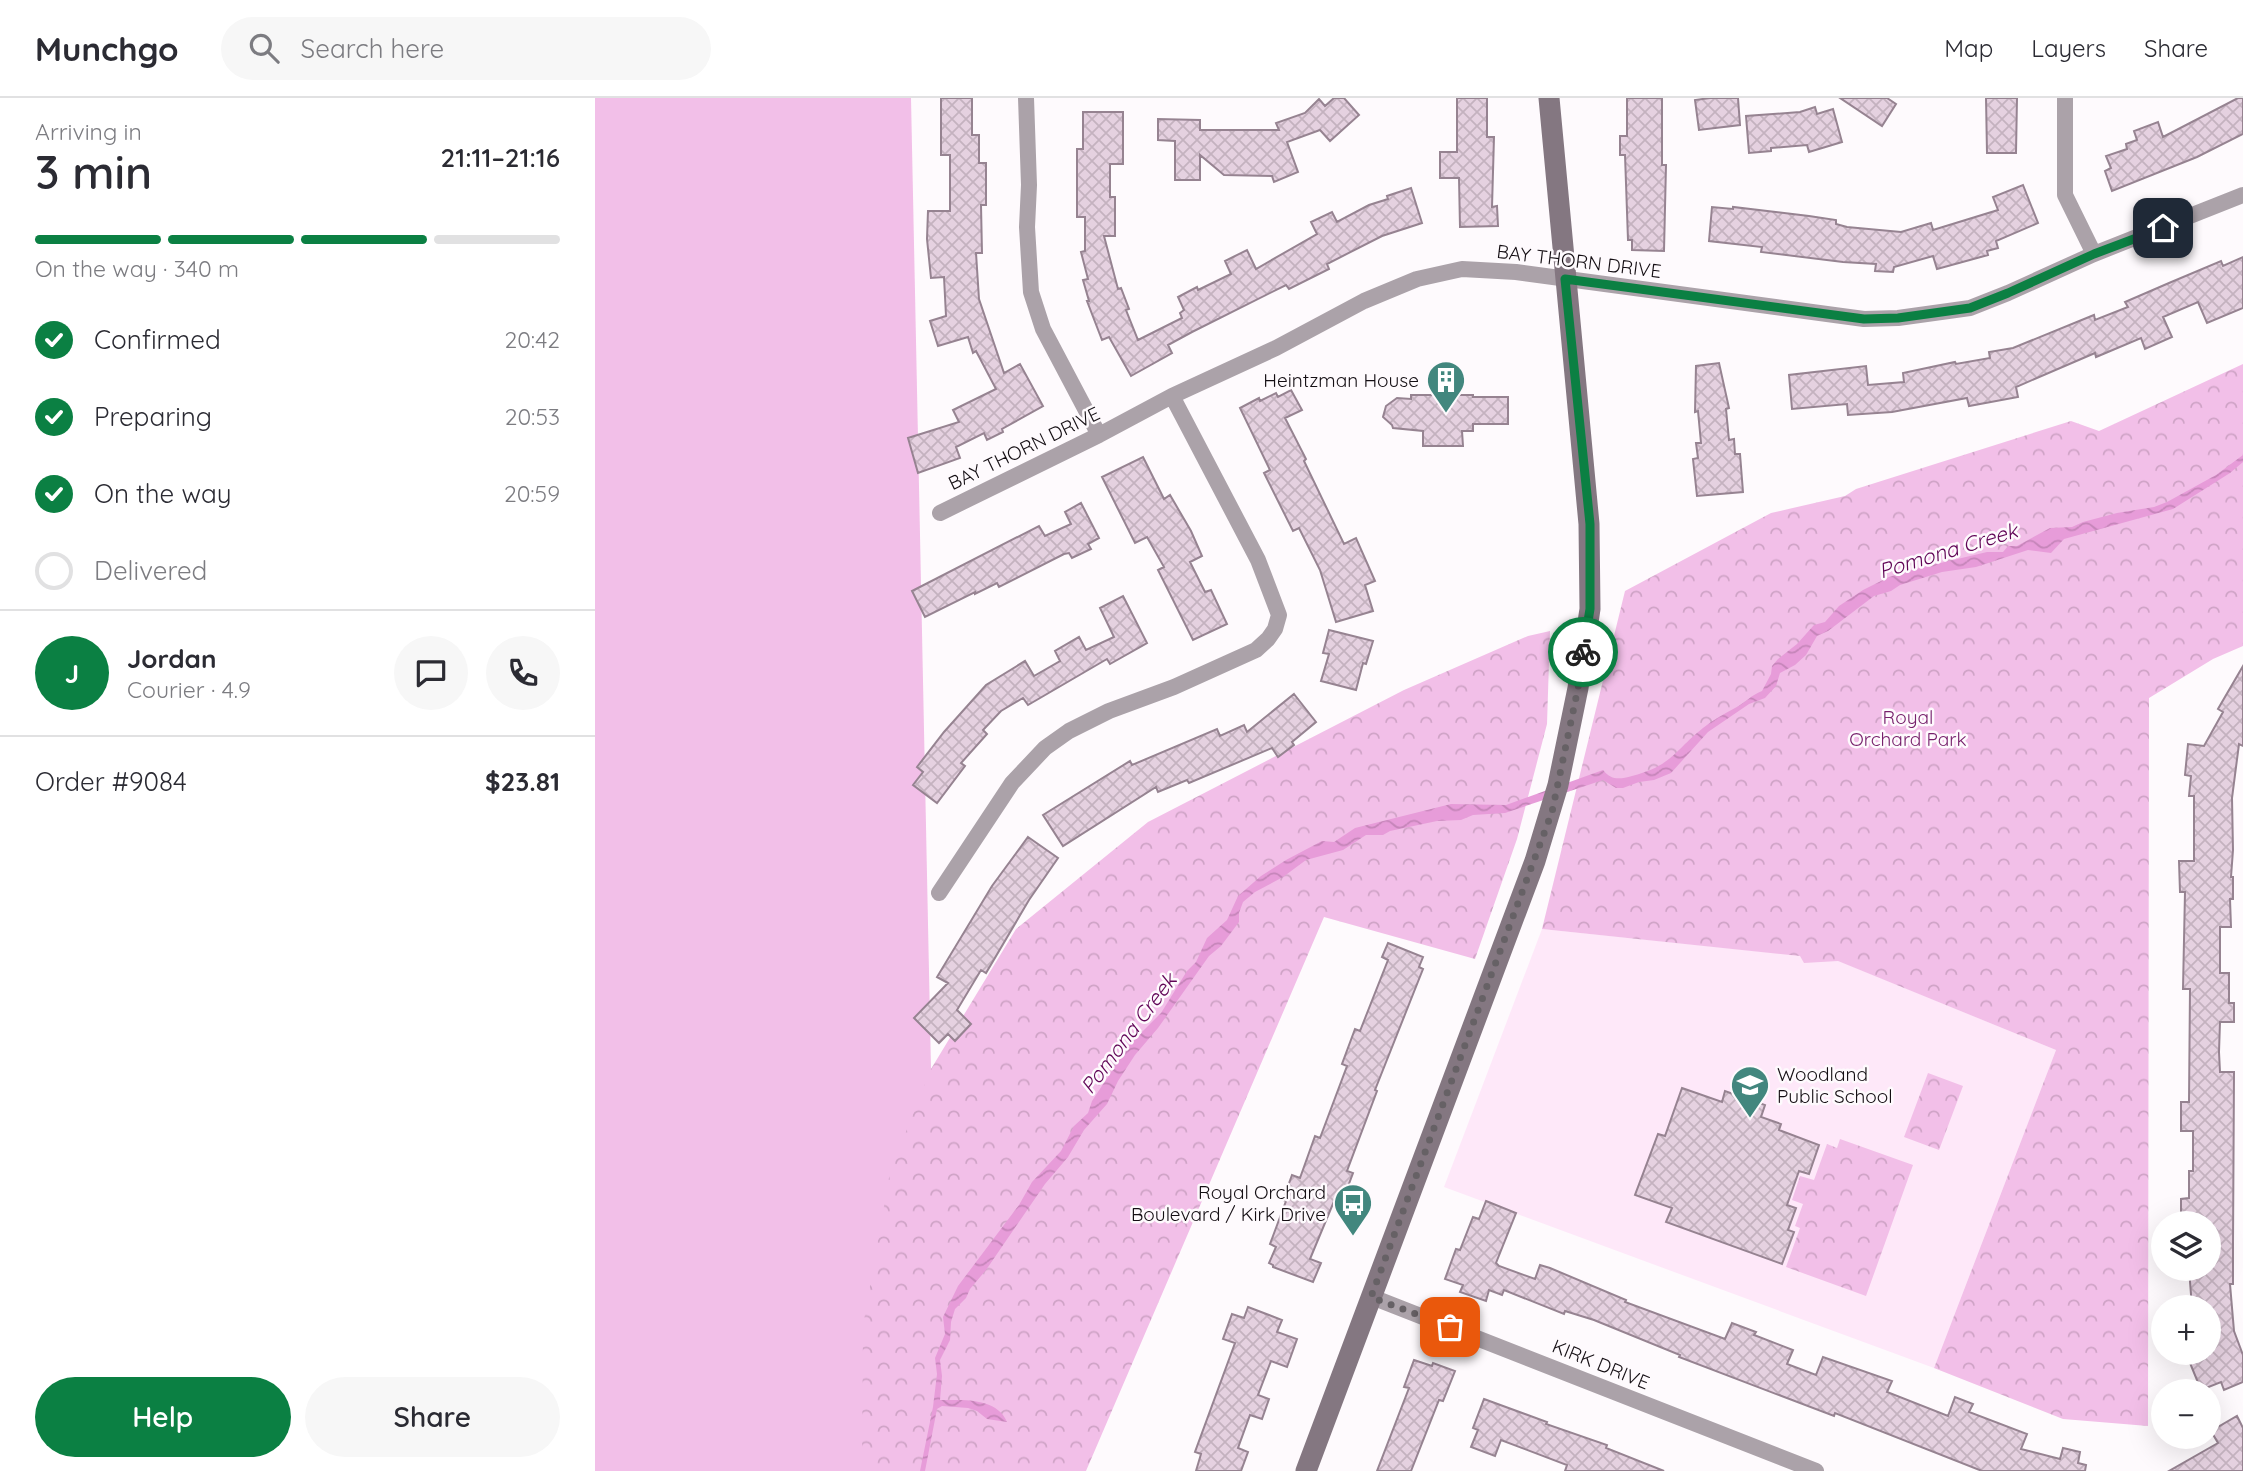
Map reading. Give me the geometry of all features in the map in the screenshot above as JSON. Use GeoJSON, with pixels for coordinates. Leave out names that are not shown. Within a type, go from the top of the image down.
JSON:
{"type":"FeatureCollection","features":[{"type":"Feature","properties":{"kind":"street"},"geometry":{"type":"LineString","coordinates":[[1027,98],[1027,227],[1031,292],[1043,329],[1099,435]]}},
{"type":"Feature","properties":{"kind":"street"},"geometry":{"type":"LineString","coordinates":[[1306,1471],[1552,812],[1578,688],[1590,609],[1590,524],[1549,98]]}},
{"type":"Feature","properties":{"kind":"street"},"geometry":{"type":"LineString","coordinates":[[2065,98],[2065,195],[2094,254]]}},
{"type":"Feature","properties":{"kind":"street","name":"BAY THORN DRIVE"},"geometry":{"type":"LineString","coordinates":[[940,513],[1172,396],[1276,348],[1364,301],[1417,279],[1462,269],[1516,272],[1864,319],[1898,318],[1970,308],[2094,254],[2243,195]]}},
{"type":"Feature","properties":{"kind":"street"},"geometry":{"type":"LineString","coordinates":[[939,893],[1012,783],[1045,748],[1069,731],[1109,711],[1174,687],[1256,650],[1275,629],[1279,615],[1258,560],[1172,396]]}},
{"type":"Feature","properties":{"kind":"street","name":"KIRK DRIVE"},"geometry":{"type":"LineString","coordinates":[[1371,1297],[1816,1471]]}},
{"type":"Feature","properties":{"kind":"shaded area","name":"Woodland Public School"},"geometry":{"type":"Polygon","coordinates":[[[1542,929],[1834,959],[2056,1050],[1934,1368],[1444,1187],[1542,929]]]}},
{"type":"Feature","properties":{"kind":"green space"},"geometry":{"type":"Polygon","coordinates":[[[595,98],[911,98],[931,1069],[916,1471],[595,1471],[595,98]]]}},
{"type":"Feature","properties":{"kind":"green space","name":"Royal Orchard Park"},"geometry":{"type":"Polygon","coordinates":[[[2243,364],[2243,646],[2213,659],[2149,698],[2148,1426],[2063,1419],[1934,1368],[2056,1050],[1838,961],[1804,963],[1800,956],[1542,929],[1625,591],[1771,513],[1845,496],[1856,489],[2071,421],[2099,431],[2243,364]]]}},
{"type":"Feature","properties":{"kind":"green space"},"geometry":{"type":"Polygon","coordinates":[[[1550,631],[1547,724],[1517,839],[1475,959],[1324,917],[1086,1471],[862,1471],[863,1326],[890,1172],[931,1069],[1016,929],[1148,822],[1404,690],[1528,636],[1550,631]]]}},
{"type":"Feature","properties":{"kind":"green space"},"geometry":{"type":"Polygon","coordinates":[[[1928,1073],[1963,1086],[1939,1150],[1904,1137],[1928,1073]]]}},
{"type":"Feature","properties":{"kind":"green space"},"geometry":{"type":"Polygon","coordinates":[[[1840,1139],[1913,1165],[1866,1296],[1786,1267],[1800,1228],[1795,1226],[1803,1204],[1792,1200],[1800,1176],[1814,1180],[1827,1144],[1837,1148],[1840,1139]]]}},
{"type":"Feature","properties":{"kind":"water"},"geometry":{"type":"Polygon","coordinates":[[[2243,455],[2243,462],[2230,473],[2173,509],[2064,539],[2051,553],[2028,550],[1976,567],[1942,572],[1874,596],[1828,631],[1817,636],[1806,655],[1780,673],[1776,686],[1765,698],[1749,704],[1708,732],[1671,773],[1623,788],[1616,788],[1603,780],[1505,813],[1473,815],[1461,820],[1437,821],[1390,831],[1383,835],[1366,835],[1343,850],[1306,860],[1283,877],[1255,892],[1243,902],[1239,922],[1221,946],[1209,956],[1158,1028],[1135,1055],[1107,1104],[1084,1130],[1068,1157],[1045,1184],[966,1298],[955,1309],[950,1340],[940,1360],[940,1400],[968,1400],[987,1404],[1002,1414],[1007,1422],[987,1419],[968,1408],[942,1406],[937,1409],[925,1471],[920,1471],[933,1407],[937,1374],[935,1358],[945,1334],[943,1317],[958,1286],[1019,1205],[1032,1182],[1061,1151],[1074,1126],[1088,1113],[1092,1101],[1129,1045],[1161,1013],[1187,971],[1196,962],[1207,938],[1227,920],[1238,896],[1261,876],[1322,841],[1334,842],[1355,828],[1451,804],[1506,805],[1603,770],[1613,778],[1646,772],[1672,757],[1707,725],[1762,691],[1772,666],[1778,659],[1797,644],[1814,625],[1825,622],[1839,606],[1863,590],[1889,577],[1915,569],[1987,552],[2003,552],[2008,546],[2017,546],[2050,528],[2072,527],[2117,513],[2154,507],[2216,475],[2243,455]]]}},
{"type":"Feature","properties":{"kind":"building"},"geometry":{"type":"Polygon","coordinates":[[[941,98],[972,98],[972,135],[979,135],[979,163],[986,163],[986,205],[981,205],[982,253],[976,253],[979,299],[1004,373],[1020,364],[1043,406],[987,440],[984,433],[956,447],[960,458],[918,473],[908,438],[959,422],[953,410],[996,389],[976,351],[973,353],[968,337],[938,346],[930,321],[946,316],[944,277],[931,278],[927,239],[928,211],[950,211],[950,155],[941,155],[941,98]]]}},
{"type":"Feature","properties":{"kind":"building"},"geometry":{"type":"Polygon","coordinates":[[[1334,98],[1344,98],[1359,115],[1330,141],[1320,130],[1287,142],[1298,172],[1274,182],[1272,176],[1224,175],[1200,155],[1200,180],[1175,180],[1175,141],[1158,140],[1158,119],[1200,120],[1200,130],[1279,130],[1276,123],[1305,113],[1319,99],[1325,106],[1334,98]]]}},
{"type":"Feature","properties":{"kind":"building"},"geometry":{"type":"Polygon","coordinates":[[[1457,98],[1487,98],[1487,137],[1494,137],[1492,207],[1497,206],[1498,226],[1460,227],[1459,178],[1440,178],[1440,152],[1457,152],[1457,98]]]}},
{"type":"Feature","properties":{"kind":"building"},"geometry":{"type":"Polygon","coordinates":[[[1627,98],[1662,98],[1662,165],[1666,165],[1664,251],[1632,250],[1632,240],[1628,240],[1625,155],[1620,155],[1620,136],[1627,136],[1627,98]]]}},
{"type":"Feature","properties":{"kind":"building"},"geometry":{"type":"Polygon","coordinates":[[[1738,98],[1740,125],[1699,130],[1695,100],[1738,98]]]}},
{"type":"Feature","properties":{"kind":"building"},"geometry":{"type":"Polygon","coordinates":[[[1840,98],[1887,98],[1896,104],[1882,126],[1840,98]]]}},
{"type":"Feature","properties":{"kind":"building"},"geometry":{"type":"Polygon","coordinates":[[[1986,98],[2017,98],[2016,153],[1987,153],[1986,98]]]}},
{"type":"Feature","properties":{"kind":"building"},"geometry":{"type":"Polygon","coordinates":[[[2238,98],[2243,98],[2243,134],[2197,157],[2112,191],[2105,171],[2111,168],[2106,156],[2127,149],[2126,144],[2137,140],[2134,131],[2158,122],[2163,137],[2238,98]]]}},
{"type":"Feature","properties":{"kind":"building"},"geometry":{"type":"Polygon","coordinates":[[[1815,107],[1817,114],[1833,109],[1842,142],[1809,152],[1807,145],[1749,153],[1746,116],[1800,112],[1815,107]]]}},
{"type":"Feature","properties":{"kind":"building"},"geometry":{"type":"Polygon","coordinates":[[[1083,112],[1123,112],[1123,164],[1110,164],[1110,197],[1115,197],[1115,236],[1104,236],[1118,289],[1121,288],[1138,340],[1182,318],[1180,313],[1184,310],[1178,297],[1231,274],[1225,261],[1247,250],[1256,269],[1317,234],[1311,222],[1332,212],[1337,222],[1369,205],[1388,199],[1387,196],[1411,188],[1422,223],[1382,236],[1327,264],[1329,269],[1289,289],[1286,285],[1192,332],[1168,345],[1172,353],[1131,376],[1109,337],[1102,340],[1087,301],[1083,280],[1088,279],[1081,252],[1085,251],[1085,217],[1077,217],[1077,149],[1083,149],[1083,112]]]}},
{"type":"Feature","properties":{"kind":"building"},"geometry":{"type":"Polygon","coordinates":[[[2023,185],[2038,223],[1996,241],[1998,248],[1987,251],[1988,255],[1937,269],[1933,256],[1894,267],[1893,272],[1875,271],[1876,264],[1761,252],[1762,247],[1709,241],[1712,207],[1809,216],[1836,220],[1836,224],[1847,227],[1901,232],[1931,223],[1933,230],[1998,210],[1993,197],[2023,185]]]}},
{"type":"Feature","properties":{"kind":"building"},"geometry":{"type":"Polygon","coordinates":[[[2243,257],[2243,308],[2207,323],[2198,302],[2163,317],[2172,337],[2145,349],[2141,338],[2096,357],[2095,353],[2016,387],[2018,397],[1969,406],[1967,398],[1892,412],[1848,415],[1847,404],[1792,409],[1789,375],[1866,366],[1868,385],[1904,382],[1903,373],[1990,358],[1989,352],[2013,348],[2094,315],[2095,320],[2128,307],[2125,302],[2169,283],[2221,261],[2223,266],[2243,257]]]}},
{"type":"Feature","properties":{"kind":"building"},"geometry":{"type":"Polygon","coordinates":[[[1719,363],[1729,408],[1726,409],[1729,440],[1734,439],[1735,454],[1740,454],[1743,492],[1697,496],[1693,459],[1698,458],[1696,443],[1701,443],[1698,411],[1695,412],[1696,366],[1719,363]]]}},
{"type":"Feature","properties":{"kind":"building","name":"Heintzman House"},"geometry":{"type":"Polygon","coordinates":[[[1452,382],[1451,395],[1508,397],[1508,424],[1473,424],[1473,431],[1462,431],[1463,446],[1423,446],[1423,431],[1393,428],[1383,417],[1386,406],[1397,398],[1411,399],[1411,395],[1432,395],[1432,383],[1452,382]]]}},
{"type":"Feature","properties":{"kind":"building"},"geometry":{"type":"Polygon","coordinates":[[[1291,390],[1302,410],[1285,418],[1344,544],[1356,538],[1375,581],[1365,585],[1373,611],[1336,622],[1320,570],[1299,528],[1293,531],[1264,473],[1270,470],[1240,408],[1259,398],[1260,401],[1276,393],[1278,397],[1291,390]]]}},
{"type":"Feature","properties":{"kind":"building"},"geometry":{"type":"Polygon","coordinates":[[[1143,457],[1164,499],[1170,495],[1191,531],[1202,556],[1190,562],[1205,592],[1211,590],[1227,624],[1193,640],[1158,570],[1164,567],[1147,537],[1135,543],[1102,477],[1143,457]]]}},
{"type":"Feature","properties":{"kind":"building"},"geometry":{"type":"Polygon","coordinates":[[[1081,503],[1099,538],[1088,544],[1091,549],[1072,558],[1069,553],[1064,554],[999,587],[997,583],[925,617],[912,591],[1039,526],[1045,536],[1071,524],[1065,512],[1081,503]]]}},
{"type":"Feature","properties":{"kind":"building"},"geometry":{"type":"Polygon","coordinates":[[[1123,596],[1147,643],[1110,664],[1107,659],[1028,705],[1023,698],[1001,711],[983,730],[987,734],[961,763],[965,766],[937,803],[913,785],[923,772],[917,767],[986,685],[1025,661],[1034,676],[1060,661],[1055,651],[1079,637],[1086,650],[1114,637],[1100,608],[1123,596]]]}},
{"type":"Feature","properties":{"kind":"building"},"geometry":{"type":"Polygon","coordinates":[[[1329,630],[1373,641],[1366,664],[1363,663],[1356,690],[1321,681],[1329,654],[1323,653],[1329,630]]]}},
{"type":"Feature","properties":{"kind":"building"},"geometry":{"type":"Polygon","coordinates":[[[2243,666],[2243,746],[2239,744],[2232,798],[2231,927],[2220,927],[2220,973],[2229,973],[2229,1003],[2234,1003],[2234,1022],[2220,1022],[2219,1052],[2220,1072],[2234,1072],[2233,1284],[2230,1284],[2234,1331],[2243,1355],[2243,1382],[2224,1390],[2221,1379],[2197,1379],[2191,1365],[2221,1365],[2221,1295],[2191,1295],[2190,1281],[2221,1281],[2221,1211],[2181,1211],[2181,1199],[2189,1198],[2189,1171],[2193,1171],[2193,1131],[2181,1131],[2181,1102],[2189,1102],[2190,989],[2183,989],[2185,892],[2180,892],[2179,861],[2194,861],[2194,796],[2189,796],[2191,776],[2185,775],[2188,744],[2204,746],[2223,712],[2218,709],[2243,666]]]}},
{"type":"Feature","properties":{"kind":"building"},"geometry":{"type":"Polygon","coordinates":[[[1294,694],[1316,722],[1278,757],[1272,748],[1189,783],[1187,780],[1158,792],[1156,787],[1063,846],[1043,815],[1130,761],[1132,765],[1217,729],[1220,736],[1244,725],[1247,732],[1294,694]]]}},
{"type":"Feature","properties":{"kind":"building"},"geometry":{"type":"Polygon","coordinates":[[[1028,837],[1058,858],[1029,900],[986,973],[981,970],[957,1010],[971,1024],[955,1041],[948,1034],[939,1043],[914,1018],[948,983],[937,977],[992,886],[1028,837]]]}},
{"type":"Feature","properties":{"kind":"building"},"geometry":{"type":"Polygon","coordinates":[[[1388,943],[1423,957],[1419,967],[1423,969],[1375,1090],[1377,1091],[1347,1171],[1353,1173],[1344,1197],[1337,1194],[1310,1259],[1321,1263],[1313,1282],[1273,1267],[1269,1263],[1276,1247],[1270,1244],[1286,1201],[1283,1200],[1292,1175],[1300,1178],[1315,1136],[1320,1138],[1347,1066],[1342,1064],[1355,1029],[1360,1031],[1388,960],[1382,957],[1388,943]]]}},
{"type":"Feature","properties":{"kind":"building"},"geometry":{"type":"Polygon","coordinates":[[[1682,1088],[1722,1102],[1725,1091],[1765,1105],[1761,1117],[1781,1124],[1779,1130],[1819,1145],[1809,1174],[1799,1171],[1787,1205],[1796,1208],[1788,1230],[1794,1232],[1782,1264],[1666,1222],[1672,1208],[1635,1195],[1658,1134],[1665,1136],[1682,1088]]]}},
{"type":"Feature","properties":{"kind":"building"},"geometry":{"type":"Polygon","coordinates":[[[1486,1201],[1516,1213],[1496,1263],[1499,1266],[1535,1279],[1540,1265],[1550,1268],[1626,1300],[1625,1302],[1725,1339],[1732,1323],[1793,1350],[1787,1364],[1816,1375],[1823,1357],[1892,1381],[1887,1392],[1948,1416],[1955,1397],[1973,1404],[1969,1412],[2027,1434],[2021,1449],[2060,1459],[2063,1448],[2080,1452],[2078,1463],[2086,1465],[2085,1471],[1982,1471],[1835,1413],[1834,1416],[1679,1357],[1680,1355],[1594,1320],[1565,1311],[1564,1314],[1504,1290],[1502,1295],[1489,1290],[1486,1301],[1460,1292],[1463,1285],[1445,1279],[1456,1249],[1460,1250],[1473,1217],[1479,1219],[1486,1201]]]}},
{"type":"Feature","properties":{"kind":"building"},"geometry":{"type":"Polygon","coordinates":[[[1248,1307],[1282,1320],[1277,1332],[1297,1339],[1287,1367],[1271,1361],[1258,1395],[1269,1399],[1262,1419],[1250,1415],[1238,1448],[1248,1452],[1241,1471],[1196,1471],[1201,1454],[1195,1452],[1235,1343],[1223,1339],[1232,1314],[1244,1318],[1248,1307]]]}},
{"type":"Feature","properties":{"kind":"building"},"geometry":{"type":"Polygon","coordinates":[[[1414,1360],[1455,1371],[1443,1401],[1439,1400],[1411,1471],[1377,1471],[1409,1388],[1404,1387],[1414,1360]]]}},
{"type":"Feature","properties":{"kind":"building"},"geometry":{"type":"Polygon","coordinates":[[[1484,1399],[1607,1445],[1606,1448],[1664,1471],[1565,1471],[1567,1465],[1501,1440],[1495,1456],[1471,1447],[1478,1430],[1473,1428],[1484,1399]]]}},
{"type":"Feature","properties":{"kind":"building"},"geometry":{"type":"Polygon","coordinates":[[[2237,1416],[2243,1428],[2243,1471],[2169,1471],[2208,1449],[2221,1449],[2221,1425],[2237,1416]]]}},
{"type":"Feature","properties":{"kind":"way so far"},"geometry":{"type":"LineString","coordinates":[[1450,1327],[1371,1297],[1552,812],[1583,652]]}},
{"type":"Feature","properties":{"kind":"place","name":"Heintzman House"},"geometry":{"type":"Point","coordinates":[1446,414]}},
{"type":"Feature","properties":{"kind":"place","name":"Woodland Public School"},"geometry":{"type":"Point","coordinates":[1750,1119]}},
{"type":"Feature","properties":{"kind":"place","name":"Royal Orchard Boulevard / Kirk Drive"},"geometry":{"type":"Point","coordinates":[1353,1237]}},
{"type":"Feature","properties":{"kind":"route"},"geometry":{"type":"LineString","coordinates":[[1583,652],[1590,609],[1590,524],[1565,279],[1864,319],[1898,318],[1970,308],[2094,254],[2163,228]]}},
{"type":"Feature","properties":{"kind":"water label","name":"Pomona Creek"},"geometry":{"type":"Point","coordinates":[1948,550]}},
{"type":"Feature","properties":{"kind":"water label","name":"Pomona Creek"},"geometry":{"type":"Point","coordinates":[1128,1033]}}]}
